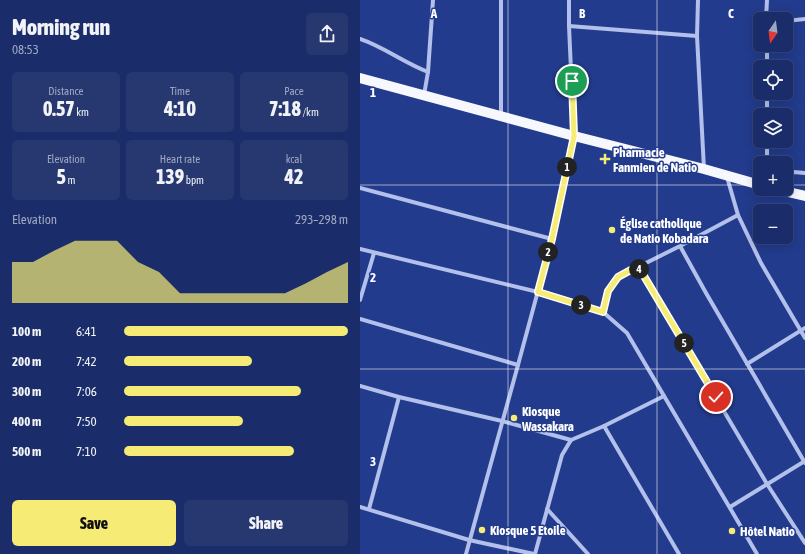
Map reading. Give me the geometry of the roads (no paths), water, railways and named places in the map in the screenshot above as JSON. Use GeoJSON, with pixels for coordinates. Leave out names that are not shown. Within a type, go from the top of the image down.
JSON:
{"type":"FeatureCollection","features":[{"type":"Feature","properties":{"kind":"main road"},"geometry":{"type":"LineString","coordinates":[[360,78],[501,117],[753,183]]}},
{"type":"Feature","properties":{"kind":"main road"},"geometry":{"type":"LineString","coordinates":[[793,192],[805,196]]}},
{"type":"Feature","properties":{"kind":"street"},"geometry":{"type":"LineString","coordinates":[[424,96],[428,72],[433,0]]}},
{"type":"Feature","properties":{"kind":"street"},"geometry":{"type":"LineString","coordinates":[[501,0],[501,117]]}},
{"type":"Feature","properties":{"kind":"street"},"geometry":{"type":"LineString","coordinates":[[466,554],[552,239],[574,136],[569,0]]}},
{"type":"Feature","properties":{"kind":"street"},"geometry":{"type":"LineString","coordinates":[[698,0],[697,36],[704,169]]}},
{"type":"Feature","properties":{"kind":"street"},"geometry":{"type":"LineString","coordinates":[[766,12],[767,0]]}},
{"type":"Feature","properties":{"kind":"street"},"geometry":{"type":"LineString","coordinates":[[793,20],[805,19]]}},
{"type":"Feature","properties":{"kind":"street"},"geometry":{"type":"LineString","coordinates":[[569,26],[697,36]]}},
{"type":"Feature","properties":{"kind":"street"},"geometry":{"type":"LineString","coordinates":[[360,39],[389,52],[416,68],[428,72]]}},
{"type":"Feature","properties":{"kind":"street"},"geometry":{"type":"LineString","coordinates":[[793,173],[805,173]]}},
{"type":"Feature","properties":{"kind":"street"},"geometry":{"type":"LineString","coordinates":[[727,176],[738,215],[761,263],[803,329],[805,338]]}},
{"type":"Feature","properties":{"kind":"street"},"geometry":{"type":"LineString","coordinates":[[360,188],[552,239]]}},
{"type":"Feature","properties":{"kind":"street"},"geometry":{"type":"LineString","coordinates":[[603,312],[608,291],[618,277],[738,215]]}},
{"type":"Feature","properties":{"kind":"street"},"geometry":{"type":"LineString","coordinates":[[680,246],[805,462],[730,507]]}},
{"type":"Feature","properties":{"kind":"street"},"geometry":{"type":"LineString","coordinates":[[360,249],[538,292],[603,312],[627,333],[758,554]]}},
{"type":"Feature","properties":{"kind":"street"},"geometry":{"type":"LineString","coordinates":[[360,300],[374,253]]}},
{"type":"Feature","properties":{"kind":"street"},"geometry":{"type":"LineString","coordinates":[[638,266],[768,484],[805,543]]}},
{"type":"Feature","properties":{"kind":"street"},"geometry":{"type":"LineString","coordinates":[[360,319],[518,364]]}},
{"type":"Feature","properties":{"kind":"street"},"geometry":{"type":"LineString","coordinates":[[747,364],[803,329]]}},
{"type":"Feature","properties":{"kind":"street"},"geometry":{"type":"LineString","coordinates":[[360,386],[398,397],[502,421],[571,440]]}},
{"type":"Feature","properties":{"kind":"street"},"geometry":{"type":"LineString","coordinates":[[360,506],[470,540],[534,554],[562,455],[571,440],[604,426],[664,396]]}},
{"type":"Feature","properties":{"kind":"street"},"geometry":{"type":"LineString","coordinates":[[369,509],[398,397]]}},
{"type":"Feature","properties":{"kind":"street"},"geometry":{"type":"LineString","coordinates":[[604,426],[679,554]]}},
{"type":"Feature","properties":{"kind":"street"},"geometry":{"type":"LineString","coordinates":[[547,509],[588,554]]}},
{"type":"Feature","properties":{"kind":"place","name":"Pharmacie Fanmien de Natio"},"geometry":{"type":"Point","coordinates":[605,159]}},
{"type":"Feature","properties":{"kind":"place","name":"Église catholique de Natio Kobadara"},"geometry":{"type":"Point","coordinates":[612,230]}},
{"type":"Feature","properties":{"kind":"place","name":"Kiosque Wassakara"},"geometry":{"type":"Point","coordinates":[514,418]}},
{"type":"Feature","properties":{"kind":"place","name":"Kiosque 5 Etoile"},"geometry":{"type":"Point","coordinates":[482,530]}},
{"type":"Feature","properties":{"kind":"place","name":"Hôtel Natio"},"geometry":{"type":"Point","coordinates":[732,531]}}]}
